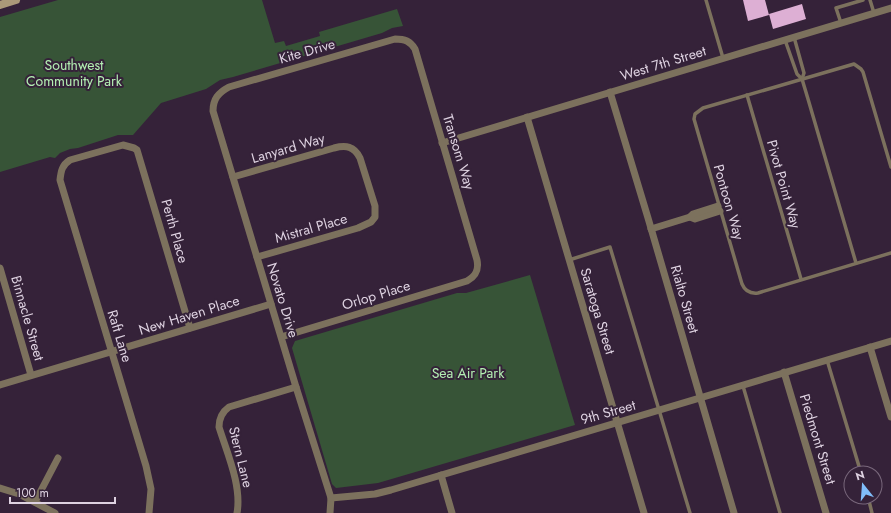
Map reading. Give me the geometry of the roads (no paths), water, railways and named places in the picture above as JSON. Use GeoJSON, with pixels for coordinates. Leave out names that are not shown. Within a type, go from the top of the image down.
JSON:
{"type":"FeatureCollection","features":[{"type":"Feature","properties":{"kind":"main road"},"geometry":{"type":"LineString","coordinates":[[0,5],[16,0]]}},
{"type":"Feature","properties":{"kind":"street","name":"West 7th Street"},"geometry":{"type":"LineString","coordinates":[[442,143],[891,8]]}},
{"type":"Feature","properties":{"kind":"street","name":"Kite Drive"},"geometry":{"type":"LineString","coordinates":[[217,96],[229,87],[395,39],[407,41]]}},
{"type":"Feature","properties":{"kind":"street","name":"Transom Way"},"geometry":{"type":"LineString","coordinates":[[407,41],[415,49],[478,260],[479,267],[477,274]]}},
{"type":"Feature","properties":{"kind":"street","name":"Rialto Street"},"geometry":{"type":"LineString","coordinates":[[610,92],[652,229],[734,513]]}},
{"type":"Feature","properties":{"kind":"street","name":"Novato Drive"},"geometry":{"type":"LineString","coordinates":[[217,96],[213,104],[213,112],[331,498],[330,513]]}},
{"type":"Feature","properties":{"kind":"street","name":"Saratoga Street"},"geometry":{"type":"LineString","coordinates":[[527,117],[644,513]]}},
{"type":"Feature","properties":{"kind":"street","name":"Perth Place"},"geometry":{"type":"LineString","coordinates":[[62,168],[70,160],[118,146],[130,146],[134,148],[139,155],[190,328]]}},
{"type":"Feature","properties":{"kind":"street","name":"Lanyard Way"},"geometry":{"type":"LineString","coordinates":[[233,177],[334,148],[342,146],[350,147],[357,152],[360,158],[375,206],[375,217],[371,222]]}},
{"type":"Feature","properties":{"kind":"street","name":"Raft Lane"},"geometry":{"type":"LineString","coordinates":[[62,168],[60,180],[146,466],[151,489],[149,513]]}},
{"type":"Feature","properties":{"kind":"street"},"geometry":{"type":"LineString","coordinates":[[652,229],[690,217],[693,214],[719,208]]}},
{"type":"Feature","properties":{"kind":"street","name":"Mistral Place"},"geometry":{"type":"LineString","coordinates":[[257,257],[362,227],[371,222]]}},
{"type":"Feature","properties":{"kind":"street","name":"Binnacle Street"},"geometry":{"type":"LineString","coordinates":[[0,268],[32,375]]}},
{"type":"Feature","properties":{"kind":"street","name":"Orlop Place"},"geometry":{"type":"LineString","coordinates":[[281,337],[467,281],[477,274]]}},
{"type":"Feature","properties":{"kind":"street","name":"New Haven Place"},"geometry":{"type":"LineString","coordinates":[[0,385],[271,304]]}},
{"type":"Feature","properties":{"kind":"street","name":"9th Street"},"geometry":{"type":"LineString","coordinates":[[331,498],[375,494],[391,490],[891,341]]}},
{"type":"Feature","properties":{"kind":"street"},"geometry":{"type":"LineString","coordinates":[[870,347],[891,417]]}},
{"type":"Feature","properties":{"kind":"street","name":"Piedmont Street"},"geometry":{"type":"LineString","coordinates":[[784,372],[826,513]]}},
{"type":"Feature","properties":{"kind":"street","name":"Stern Lane"},"geometry":{"type":"LineString","coordinates":[[237,513],[238,498],[236,485],[219,427],[221,417],[225,410],[229,407],[296,387]]}},
{"type":"Feature","properties":{"kind":"street"},"geometry":{"type":"LineString","coordinates":[[35,502],[58,458]]}},
{"type":"Feature","properties":{"kind":"street"},"geometry":{"type":"LineString","coordinates":[[441,475],[452,513]]}},
{"type":"Feature","properties":{"kind":"street"},"geometry":{"type":"LineString","coordinates":[[0,488],[20,494],[55,513]]}},
{"type":"Feature","properties":{"kind":"lane"},"geometry":{"type":"LineString","coordinates":[[706,0],[723,58]]}},
{"type":"Feature","properties":{"kind":"lane"},"geometry":{"type":"LineString","coordinates":[[840,23],[836,8],[863,0]]}},
{"type":"Feature","properties":{"kind":"lane"},"geometry":{"type":"LineString","coordinates":[[870,0],[874,13]]}},
{"type":"Feature","properties":{"kind":"lane"},"geometry":{"type":"LineString","coordinates":[[794,37],[804,73],[802,79]]}},
{"type":"Feature","properties":{"kind":"lane"},"geometry":{"type":"LineString","coordinates":[[785,40],[797,74],[802,79],[856,263]]}},
{"type":"Feature","properties":{"kind":"lane"},"geometry":{"type":"LineString","coordinates":[[792,61],[800,59]]}},
{"type":"Feature","properties":{"kind":"lane"},"geometry":{"type":"LineString","coordinates":[[747,95],[850,65],[858,66],[863,72],[891,167]]}},
{"type":"Feature","properties":{"kind":"lane","name":"Pontoon Way"},"geometry":{"type":"LineString","coordinates":[[747,95],[698,111],[695,114],[694,122],[719,208],[742,284],[747,291],[756,293],[801,279]]}},
{"type":"Feature","properties":{"kind":"lane","name":"Pivot Point Way"},"geometry":{"type":"LineString","coordinates":[[747,95],[801,279]]}},
{"type":"Feature","properties":{"kind":"lane"},"geometry":{"type":"LineString","coordinates":[[569,260],[610,247],[690,513]]}},
{"type":"Feature","properties":{"kind":"lane"},"geometry":{"type":"LineString","coordinates":[[801,279],[891,253]]}},
{"type":"Feature","properties":{"kind":"lane"},"geometry":{"type":"LineString","coordinates":[[827,360],[858,465]]}},
{"type":"Feature","properties":{"kind":"lane"},"geometry":{"type":"LineString","coordinates":[[742,385],[780,513]]}},
{"type":"Feature","properties":{"kind":"park label","name":"Southwest Community Park"},"geometry":{"type":"Point","coordinates":[74,74]}},
{"type":"Feature","properties":{"kind":"park label","name":"Sea Air Park"},"geometry":{"type":"Point","coordinates":[468,373]}}]}
